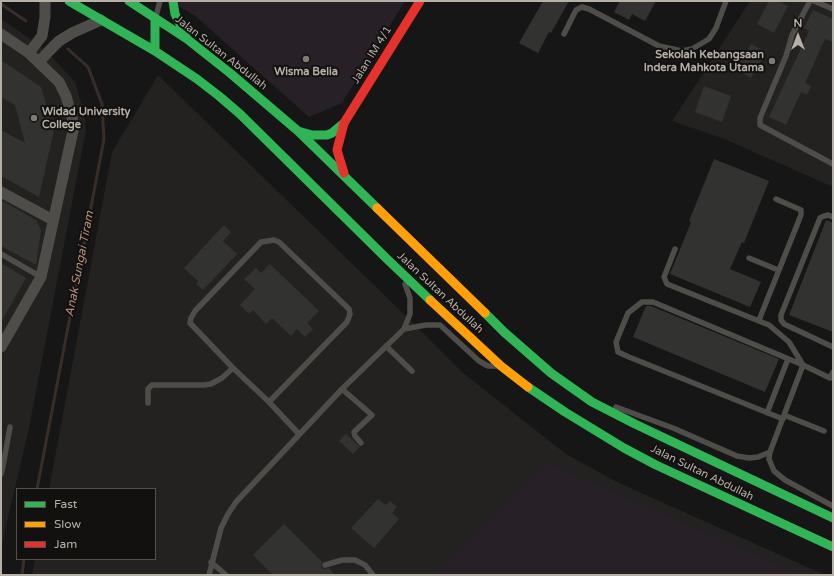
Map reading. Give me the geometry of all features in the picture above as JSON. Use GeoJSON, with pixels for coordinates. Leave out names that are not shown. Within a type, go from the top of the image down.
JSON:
{"type":"FeatureCollection","features":[{"type":"Feature","properties":{"kind":"main road","name":"Jalan Sultan Abdullah"},"geometry":{"type":"LineString","coordinates":[[69,1],[155,51],[197,79],[240,114],[386,258],[501,366],[552,404],[630,451],[685,479],[833,547]]}},
{"type":"Feature","properties":{"kind":"main road","name":"Jalan Sultan Abdullah"},"geometry":{"type":"LineString","coordinates":[[128,1],[187,39],[230,73],[298,131],[518,345],[551,373],[592,402],[833,518]]}},
{"type":"Feature","properties":{"kind":"main road"},"geometry":{"type":"LineString","coordinates":[[173,1],[175,14],[187,39]]}},
{"type":"Feature","properties":{"kind":"main road","name":"Jalan IM 4/1"},"geometry":{"type":"LineString","coordinates":[[345,176],[337,150],[344,123],[420,1]]}},
{"type":"Feature","properties":{"kind":"main road"},"geometry":{"type":"LineString","coordinates":[[155,18],[155,51]]}},
{"type":"Feature","properties":{"kind":"main road","name":"Jalan IM 4/1"},"geometry":{"type":"LineString","coordinates":[[298,131],[312,135],[327,135],[332,133],[344,123]]}},
{"type":"Feature","properties":{"kind":"street"},"geometry":{"type":"LineString","coordinates":[[29,52],[42,36],[45,17],[45,1]]}},
{"type":"Feature","properties":{"kind":"street"},"geometry":{"type":"LineString","coordinates":[[39,62],[59,41],[72,33],[101,20]]}},
{"type":"Feature","properties":{"kind":"street"},"geometry":{"type":"LineString","coordinates":[[1,34],[29,52],[59,82],[66,96],[73,121],[73,131],[41,277],[1,347]]}},
{"type":"Feature","properties":{"kind":"street"},"geometry":{"type":"LineString","coordinates":[[1,192],[53,220]]}},
{"type":"Feature","properties":{"kind":"lane"},"geometry":{"type":"LineString","coordinates":[[155,18],[160,1]]}},
{"type":"Feature","properties":{"kind":"lane"},"geometry":{"type":"LineString","coordinates":[[564,34],[576,10],[582,7],[589,8],[659,46],[682,51],[692,49],[708,39],[716,28],[726,1]]}},
{"type":"Feature","properties":{"kind":"lane"},"geometry":{"type":"LineString","coordinates":[[810,1],[792,34],[786,56],[760,118],[760,125],[833,164]]}},
{"type":"Feature","properties":{"kind":"lane"},"geometry":{"type":"LineString","coordinates":[[814,1],[833,9]]}},
{"type":"Feature","properties":{"kind":"lane"},"geometry":{"type":"LineString","coordinates":[[759,320],[801,215],[801,210],[776,199]]}},
{"type":"Feature","properties":{"kind":"lane"},"geometry":{"type":"LineString","coordinates":[[833,218],[824,216],[820,218],[781,315],[781,320],[784,324],[833,347]]}},
{"type":"Feature","properties":{"kind":"lane"},"geometry":{"type":"LineString","coordinates":[[269,402],[347,322],[350,314],[349,309],[279,242],[274,240],[261,242],[195,311],[190,323],[300,434]]}},
{"type":"Feature","properties":{"kind":"lane"},"geometry":{"type":"LineString","coordinates":[[675,249],[664,277],[667,284],[769,324],[789,342],[803,365]]}},
{"type":"Feature","properties":{"kind":"lane"},"geometry":{"type":"LineString","coordinates":[[1,254],[41,277]]}},
{"type":"Feature","properties":{"kind":"lane"},"geometry":{"type":"LineString","coordinates":[[209,575],[211,562],[221,528],[236,502],[342,389],[404,329],[410,314],[410,298],[405,283],[386,258]]}},
{"type":"Feature","properties":{"kind":"lane"},"geometry":{"type":"LineString","coordinates":[[749,258],[778,270]]}},
{"type":"Feature","properties":{"kind":"lane"},"geometry":{"type":"LineString","coordinates":[[824,432],[784,417],[767,413],[629,357],[618,352],[616,342],[628,313],[642,302],[653,302],[832,376]]}},
{"type":"Feature","properties":{"kind":"lane"},"geometry":{"type":"LineString","coordinates":[[404,329],[426,325],[440,325],[480,361],[488,366],[501,366]]}},
{"type":"Feature","properties":{"kind":"lane"},"geometry":{"type":"LineString","coordinates":[[386,346],[412,371]]}},
{"type":"Feature","properties":{"kind":"lane"},"geometry":{"type":"LineString","coordinates":[[767,413],[788,359]]}},
{"type":"Feature","properties":{"kind":"lane"},"geometry":{"type":"LineString","coordinates":[[803,365],[770,452],[769,459],[774,471],[785,480],[833,506]]}},
{"type":"Feature","properties":{"kind":"lane"},"geometry":{"type":"LineString","coordinates":[[148,403],[148,389],[152,385],[211,384],[218,382],[233,368]]}},
{"type":"Feature","properties":{"kind":"lane"},"geometry":{"type":"LineString","coordinates":[[342,389],[372,415],[354,432],[354,436],[361,443]]}},
{"type":"Feature","properties":{"kind":"lane"},"geometry":{"type":"LineString","coordinates":[[592,402],[625,410],[737,456],[758,458],[770,452]]}},
{"type":"Feature","properties":{"kind":"lane"},"geometry":{"type":"LineString","coordinates":[[1,474],[10,427]]}},
{"type":"Feature","properties":{"kind":"lane"},"geometry":{"type":"LineString","coordinates":[[325,565],[342,560],[355,560],[365,565],[373,575]]}},
{"type":"Feature","properties":{"kind":"lane"},"geometry":{"type":"LineString","coordinates":[[211,562],[226,575]]}},
{"type":"Feature","properties":{"kind":"shaded area","name":"Wisma Belia"},"geometry":{"type":"Polygon","coordinates":[[[170,1],[405,1],[342,103],[309,117],[194,15],[170,1]]]}},
{"type":"Feature","properties":{"kind":"shaded area","name":"Sekolah Kebangsaan Indera Mahkota Utama"},"geometry":{"type":"Polygon","coordinates":[[[750,1],[833,1],[833,187],[722,138],[672,121],[750,1]]]}},
{"type":"Feature","properties":{"kind":"shaded area"},"geometry":{"type":"Polygon","coordinates":[[[1,19],[29,38],[51,56],[75,82],[84,112],[86,130],[29,428],[1,548],[1,19]]]}},
{"type":"Feature","properties":{"kind":"shaded area"},"geometry":{"type":"Polygon","coordinates":[[[158,75],[462,372],[566,454],[619,483],[825,575],[32,575],[35,560],[156,560],[156,488],[49,488],[112,152],[158,75]]]}},
{"type":"Feature","properties":{"kind":"shaded area"},"geometry":{"type":"Polygon","coordinates":[[[546,462],[802,575],[432,575],[546,462]]]}},
{"type":"Feature","properties":{"kind":"building"},"geometry":{"type":"Polygon","coordinates":[[[543,1],[569,1],[551,33],[549,32],[538,53],[519,43],[543,1]]]}},
{"type":"Feature","properties":{"kind":"building"},"geometry":{"type":"Polygon","coordinates":[[[620,1],[656,1],[645,21],[632,14],[629,20],[614,12],[620,1]]]}},
{"type":"Feature","properties":{"kind":"building"},"geometry":{"type":"Polygon","coordinates":[[[769,1],[778,1],[788,6],[774,33],[757,24],[769,1]]]}},
{"type":"Feature","properties":{"kind":"building"},"geometry":{"type":"Polygon","coordinates":[[[813,10],[833,19],[833,42],[825,39],[805,83],[811,86],[807,95],[801,92],[786,125],[769,117],[809,31],[804,28],[813,10]]]}},
{"type":"Feature","properties":{"kind":"building"},"geometry":{"type":"Polygon","coordinates":[[[751,44],[766,52],[751,78],[734,68],[739,57],[743,59],[751,44]]]}},
{"type":"Feature","properties":{"kind":"building","name":"Widad University College"},"geometry":{"type":"Polygon","coordinates":[[[1,60],[41,87],[54,130],[39,197],[1,176],[1,130],[25,143],[15,105],[1,97],[1,60]]]}},
{"type":"Feature","properties":{"kind":"building"},"geometry":{"type":"Polygon","coordinates":[[[704,86],[731,96],[722,122],[695,112],[704,86]]]}},
{"type":"Feature","properties":{"kind":"building"},"geometry":{"type":"Polygon","coordinates":[[[714,159],[769,181],[744,243],[742,242],[730,269],[761,282],[750,307],[670,274],[714,159]]]}},
{"type":"Feature","properties":{"kind":"building"},"geometry":{"type":"Polygon","coordinates":[[[1,200],[36,220],[41,230],[36,265],[1,246],[1,200]]]}},
{"type":"Feature","properties":{"kind":"building"},"geometry":{"type":"Polygon","coordinates":[[[826,220],[833,223],[833,332],[789,315],[826,220]]]}},
{"type":"Feature","properties":{"kind":"building"},"geometry":{"type":"Polygon","coordinates":[[[224,225],[231,232],[223,241],[237,254],[203,290],[196,284],[198,281],[184,268],[224,225]]]}},
{"type":"Feature","properties":{"kind":"building"},"geometry":{"type":"Polygon","coordinates":[[[1,263],[26,278],[1,322],[1,263]]]}},
{"type":"Feature","properties":{"kind":"building"},"geometry":{"type":"Polygon","coordinates":[[[270,264],[319,311],[307,323],[313,329],[305,337],[297,329],[291,336],[272,318],[266,324],[253,310],[249,314],[240,305],[255,289],[244,279],[256,268],[261,273],[270,264]]]}},
{"type":"Feature","properties":{"kind":"building"},"geometry":{"type":"Polygon","coordinates":[[[646,306],[651,306],[779,359],[765,392],[633,337],[646,306]]]}},
{"type":"Feature","properties":{"kind":"building"},"geometry":{"type":"Polygon","coordinates":[[[346,434],[360,447],[353,454],[339,441],[346,434]]]}},
{"type":"Feature","properties":{"kind":"building"},"geometry":{"type":"Polygon","coordinates":[[[378,499],[386,505],[390,501],[397,507],[392,513],[399,519],[374,548],[351,528],[378,499]]]}},
{"type":"Feature","properties":{"kind":"building"},"geometry":{"type":"Polygon","coordinates":[[[284,524],[322,562],[322,568],[329,568],[335,575],[273,575],[253,555],[284,524]]]}},
{"type":"Feature","properties":{"kind":"waterway"},"geometry":{"type":"LineString","coordinates":[[1,4],[26,21]]}},
{"type":"Feature","properties":{"kind":"waterway","name":"Anak Sungai Tiram"},"geometry":{"type":"LineString","coordinates":[[37,488],[104,139],[102,104],[88,67],[68,49]]}},
{"type":"Feature","properties":{"kind":"waterway","name":"Anak Sungai Tiram"},"geometry":{"type":"LineString","coordinates":[[22,575],[24,560]]}},
{"type":"Feature","properties":{"kind":"traffic: fast"},"geometry":{"type":"LineString","coordinates":[[69,1],[155,51],[197,79],[219,96],[240,114],[430,300]]}},
{"type":"Feature","properties":{"kind":"traffic: fast"},"geometry":{"type":"LineString","coordinates":[[129,1],[187,39],[230,73],[298,131],[377,208]]}},
{"type":"Feature","properties":{"kind":"traffic: fast"},"geometry":{"type":"LineString","coordinates":[[173,1],[175,14],[187,38]]}},
{"type":"Feature","properties":{"kind":"traffic: fast"},"geometry":{"type":"LineString","coordinates":[[155,18],[155,51]]}},
{"type":"Feature","properties":{"kind":"traffic: fast"},"geometry":{"type":"LineString","coordinates":[[298,131],[312,135],[327,135],[332,133],[344,123]]}},
{"type":"Feature","properties":{"kind":"traffic: fast"},"geometry":{"type":"LineString","coordinates":[[485,313],[504,332],[551,373],[592,402],[833,518]]}},
{"type":"Feature","properties":{"kind":"traffic: fast"},"geometry":{"type":"LineString","coordinates":[[528,387],[565,412],[624,448],[656,465],[833,547]]}},
{"type":"Feature","properties":{"kind":"traffic: slow"},"geometry":{"type":"LineString","coordinates":[[377,208],[485,313]]}},
{"type":"Feature","properties":{"kind":"traffic: slow"},"geometry":{"type":"LineString","coordinates":[[430,300],[501,366],[528,387]]}},
{"type":"Feature","properties":{"kind":"traffic: jam"},"geometry":{"type":"LineString","coordinates":[[344,173],[337,150],[344,123],[420,1]]}},
{"type":"Feature","properties":{"kind":"place","name":"Wisma Belia"},"geometry":{"type":"Point","coordinates":[306,59]}},
{"type":"Feature","properties":{"kind":"place","name":"Sekolah Kebangsaan Indera Mahkota Utama"},"geometry":{"type":"Point","coordinates":[772,61]}},
{"type":"Feature","properties":{"kind":"place","name":"Widad University College"},"geometry":{"type":"Point","coordinates":[34,118]}}]}
